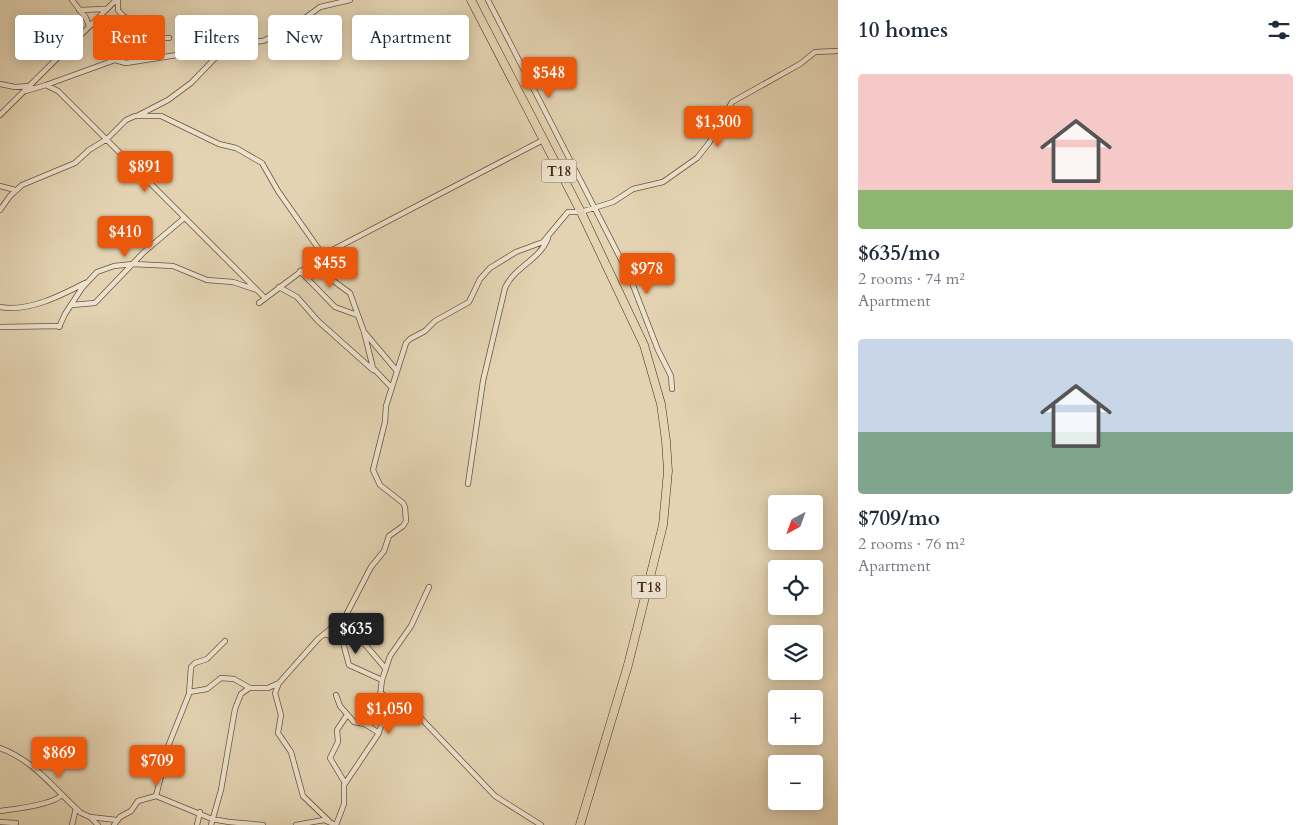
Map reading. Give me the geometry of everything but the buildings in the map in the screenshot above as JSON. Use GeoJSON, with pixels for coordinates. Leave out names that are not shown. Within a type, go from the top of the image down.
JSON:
{"type":"FeatureCollection","features":[{"type":"Feature","properties":{"kind":"highway","name":"T18"},"geometry":{"type":"LineString","coordinates":[[471,0],[521,93],[543,140],[581,212],[646,353],[661,404],[668,471],[663,525],[651,580],[580,825]]}},
{"type":"Feature","properties":{"kind":"street"},"geometry":{"type":"LineString","coordinates":[[72,0],[89,26]]}},
{"type":"Feature","properties":{"kind":"street"},"geometry":{"type":"LineString","coordinates":[[0,116],[117,0]]}},
{"type":"Feature","properties":{"kind":"street"},"geometry":{"type":"LineString","coordinates":[[117,0],[118,10],[123,16],[148,28],[157,38],[169,38]]}},
{"type":"Feature","properties":{"kind":"street"},"geometry":{"type":"LineString","coordinates":[[258,41],[263,41],[294,26],[320,7],[350,0]]}},
{"type":"Feature","properties":{"kind":"street"},"geometry":{"type":"LineString","coordinates":[[488,0],[595,206],[628,275],[658,350],[672,376],[672,389]]}},
{"type":"Feature","properties":{"kind":"street"},"geometry":{"type":"LineString","coordinates":[[79,10],[106,9]]}},
{"type":"Feature","properties":{"kind":"street"},"geometry":{"type":"LineString","coordinates":[[429,587],[411,626],[393,648],[382,680],[382,694],[379,705],[385,719],[377,738],[345,783],[344,804],[336,825],[329,821],[303,796],[291,754],[278,733],[281,715],[275,693],[279,683],[324,634],[338,624],[349,611],[371,567],[384,551],[389,536],[403,526],[406,521],[403,502],[380,486],[373,470],[403,348],[410,339],[425,332],[438,318],[467,304],[480,279],[494,265],[516,252],[538,244],[548,236],[568,212],[581,212],[595,206],[619,200],[633,189],[663,182],[697,158],[709,143],[732,102],[754,92],[779,74],[800,64],[815,52],[838,51]]}},
{"type":"Feature","properties":{"kind":"street"},"geometry":{"type":"LineString","coordinates":[[26,91],[114,60],[126,63],[175,55]]}},
{"type":"Feature","properties":{"kind":"street"},"geometry":{"type":"LineString","coordinates":[[0,210],[14,190],[25,182],[72,164],[107,139],[121,124],[168,100],[190,83],[213,60]]}},
{"type":"Feature","properties":{"kind":"street"},"geometry":{"type":"LineString","coordinates":[[0,84],[15,87],[30,86]]}},
{"type":"Feature","properties":{"kind":"street"},"geometry":{"type":"LineString","coordinates":[[46,85],[58,90],[183,219],[265,298]]}},
{"type":"Feature","properties":{"kind":"street"},"geometry":{"type":"LineString","coordinates":[[136,116],[152,115],[169,118],[219,144],[236,148],[260,161],[313,243],[325,254],[328,276],[348,291],[364,332],[375,372]]}},
{"type":"Feature","properties":{"kind":"street"},"geometry":{"type":"LineString","coordinates":[[259,303],[325,254],[543,140]]}},
{"type":"Feature","properties":{"kind":"street"},"geometry":{"type":"LineString","coordinates":[[0,186],[14,190]]}},
{"type":"Feature","properties":{"kind":"street"},"geometry":{"type":"LineString","coordinates":[[72,305],[95,303],[133,264],[183,219]]}},
{"type":"Feature","properties":{"kind":"street"},"geometry":{"type":"LineString","coordinates":[[468,484],[483,381],[505,288],[509,280],[541,252],[548,236]]}},
{"type":"Feature","properties":{"kind":"street"},"geometry":{"type":"LineString","coordinates":[[0,308],[10,309],[46,302],[90,279],[103,268],[133,264],[173,266],[207,280],[225,280],[258,291]]}},
{"type":"Feature","properties":{"kind":"street"},"geometry":{"type":"LineString","coordinates":[[300,271],[335,307],[357,315]]}},
{"type":"Feature","properties":{"kind":"street"},"geometry":{"type":"LineString","coordinates":[[0,327],[60,326],[90,279]]}},
{"type":"Feature","properties":{"kind":"street"},"geometry":{"type":"LineString","coordinates":[[279,287],[297,297],[318,321],[392,388]]}},
{"type":"Feature","properties":{"kind":"street"},"geometry":{"type":"LineString","coordinates":[[364,332],[397,371]]}},
{"type":"Feature","properties":{"kind":"street"},"geometry":{"type":"LineString","coordinates":[[338,624],[349,665],[382,680]]}},
{"type":"Feature","properties":{"kind":"street"},"geometry":{"type":"LineString","coordinates":[[324,634],[342,640]]}},
{"type":"Feature","properties":{"kind":"street"},"geometry":{"type":"LineString","coordinates":[[357,635],[386,670]]}},
{"type":"Feature","properties":{"kind":"street"},"geometry":{"type":"LineString","coordinates":[[156,796],[165,768],[169,744],[175,734],[189,692],[191,667],[195,663],[207,659],[225,641]]}},
{"type":"Feature","properties":{"kind":"street"},"geometry":{"type":"LineString","coordinates":[[189,692],[207,689],[221,678],[234,679],[250,688],[268,688],[279,683]]}},
{"type":"Feature","properties":{"kind":"street"},"geometry":{"type":"LineString","coordinates":[[211,825],[221,790],[235,709],[241,694],[250,688]]}},
{"type":"Feature","properties":{"kind":"street"},"geometry":{"type":"LineString","coordinates":[[382,694],[398,706],[414,711],[495,796],[540,825]]}},
{"type":"Feature","properties":{"kind":"street"},"geometry":{"type":"LineString","coordinates":[[336,695],[347,715],[354,722],[365,724],[379,731]]}},
{"type":"Feature","properties":{"kind":"street"},"geometry":{"type":"LineString","coordinates":[[345,783],[330,758],[338,742],[337,730],[347,715]]}},
{"type":"Feature","properties":{"kind":"street"},"geometry":{"type":"LineString","coordinates":[[0,748],[18,755],[35,768],[76,808],[98,825]]}},
{"type":"Feature","properties":{"kind":"street"},"geometry":{"type":"LineString","coordinates":[[0,811],[30,807],[57,799],[62,795]]}},
{"type":"Feature","properties":{"kind":"street"},"geometry":{"type":"LineString","coordinates":[[90,817],[115,823],[131,811],[138,801],[156,796],[200,812],[212,819],[262,825]]}},
{"type":"Feature","properties":{"kind":"street"},"geometry":{"type":"LineString","coordinates":[[72,825],[76,808]]}},
{"type":"Feature","properties":{"kind":"street"},"geometry":{"type":"LineString","coordinates":[[198,825],[200,812]]}},
{"type":"Feature","properties":{"kind":"street"},"geometry":{"type":"LineString","coordinates":[[296,825],[316,820],[329,821]]}},
{"type":"Feature","properties":{"kind":"street"},"geometry":{"type":"LineString","coordinates":[[0,822],[16,823]]}}]}
